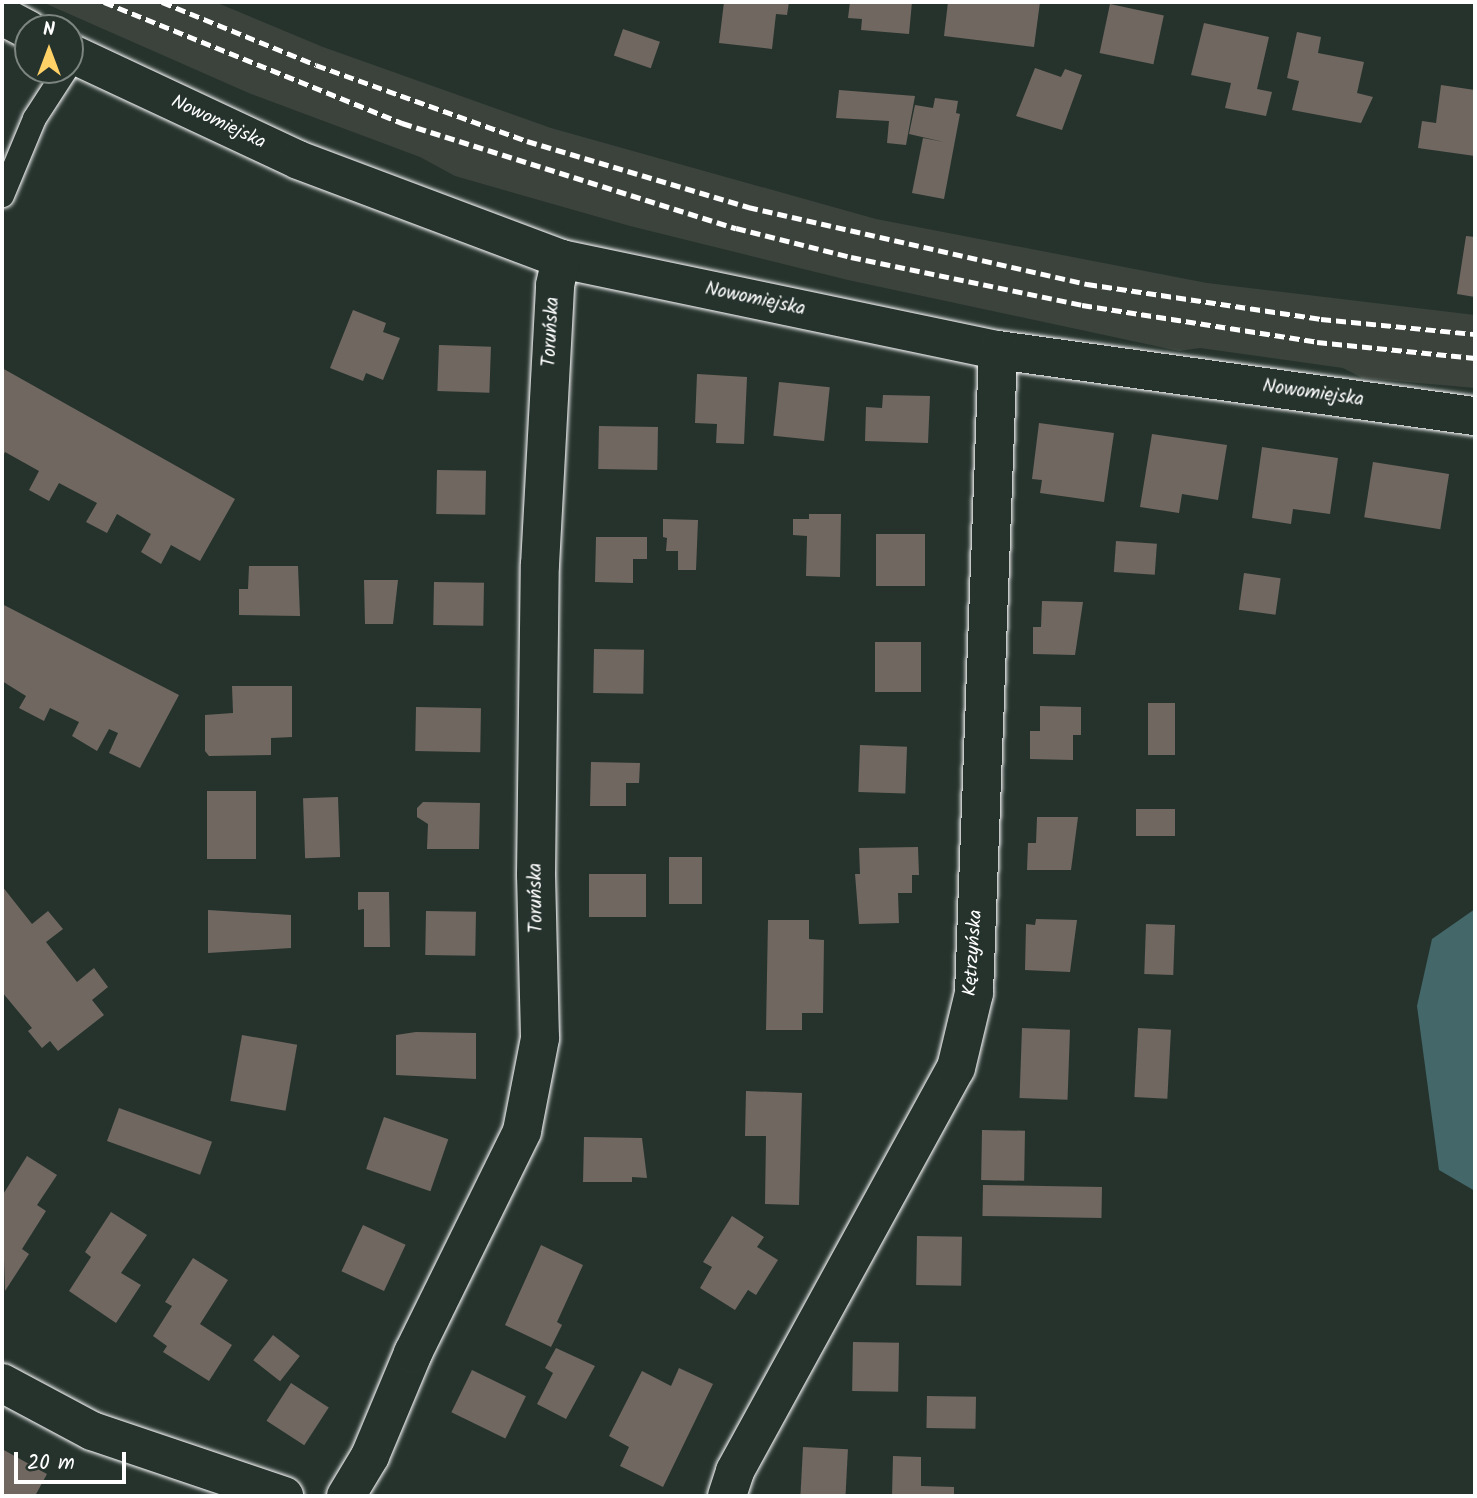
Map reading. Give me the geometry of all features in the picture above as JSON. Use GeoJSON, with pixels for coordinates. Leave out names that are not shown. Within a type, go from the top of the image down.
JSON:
{"type":"FeatureCollection","features":[{"type":"Feature","properties":{"kind":"street","name":"Nowomiejska"},"geometry":{"type":"LineString","coordinates":[[84,66],[298,160],[561,259],[998,350],[1475,416]]}},
{"type":"Feature","properties":{"kind":"street","name":"Toruńska"},"geometry":{"type":"LineString","coordinates":[[346,1496],[370,1456],[413,1353],[523,1131],[540,1038],[536,875],[540,565],[555,285],[561,259]]}},
{"type":"Feature","properties":{"kind":"street","name":"Kętrzyńska"},"geometry":{"type":"LineString","coordinates":[[727,1496],[736,1471],[956,1068],[974,993],[998,350]]}},
{"type":"Feature","properties":{"kind":"street"},"geometry":{"type":"LineString","coordinates":[[2,1383],[92,1431],[284,1496]]}},
{"type":"Feature","properties":{"kind":"lane"},"geometry":{"type":"LineString","coordinates":[[2,195],[34,118],[55,84]]}},
{"type":"Feature","properties":{"kind":"shaded area"},"geometry":{"type":"Polygon","coordinates":[[[42,2],[215,2],[323,47],[551,128],[876,219],[1207,283],[1475,315],[1475,388],[1362,378],[1343,368],[1200,348],[1179,351],[848,280],[630,226],[455,176],[420,157],[251,94],[84,20],[84,14],[69,14],[42,2]]]}},
{"type":"Feature","properties":{"kind":"water"},"geometry":{"type":"Polygon","coordinates":[[[1475,909],[1475,1191],[1439,1170],[1417,1006],[1432,939],[1475,909]]]}},
{"type":"Feature","properties":{"kind":"building"},"geometry":{"type":"Polygon","coordinates":[[[724,2],[789,2],[787,15],[776,14],[772,49],[719,43],[724,2]]]}},
{"type":"Feature","properties":{"kind":"building"},"geometry":{"type":"Polygon","coordinates":[[[850,2],[912,2],[909,34],[861,30],[862,19],[848,18],[850,2]]]}},
{"type":"Feature","properties":{"kind":"building"},"geometry":{"type":"Polygon","coordinates":[[[948,2],[1040,2],[1034,47],[944,36],[948,2]]]}},
{"type":"Feature","properties":{"kind":"building"},"geometry":{"type":"Polygon","coordinates":[[[1110,4],[1164,15],[1153,64],[1100,53],[1110,4]]]}},
{"type":"Feature","properties":{"kind":"building"},"geometry":{"type":"Polygon","coordinates":[[[1204,23],[1269,37],[1257,89],[1272,92],[1266,116],[1225,108],[1231,83],[1191,75],[1204,23]]]}},
{"type":"Feature","properties":{"kind":"building"},"geometry":{"type":"Polygon","coordinates":[[[623,29],[660,42],[651,68],[614,55],[623,29]]]}},
{"type":"Feature","properties":{"kind":"building"},"geometry":{"type":"Polygon","coordinates":[[[1297,32],[1321,37],[1318,53],[1364,62],[1357,93],[1373,97],[1361,123],[1292,110],[1299,81],[1287,78],[1297,32]]]}},
{"type":"Feature","properties":{"kind":"building"},"geometry":{"type":"Polygon","coordinates":[[[1035,68],[1061,77],[1065,69],[1082,75],[1062,130],[1016,116],[1035,68]]]}},
{"type":"Feature","properties":{"kind":"building"},"geometry":{"type":"Polygon","coordinates":[[[1441,85],[1475,90],[1475,156],[1418,148],[1422,121],[1436,123],[1441,85]]]}},
{"type":"Feature","properties":{"kind":"building"},"geometry":{"type":"Polygon","coordinates":[[[839,90],[915,96],[906,145],[887,143],[889,121],[836,118],[839,90]]]}},
{"type":"Feature","properties":{"kind":"building"},"geometry":{"type":"Polygon","coordinates":[[[935,98],[958,101],[956,113],[960,114],[944,199],[912,193],[923,138],[944,142],[909,134],[915,105],[933,108],[935,98]]]}},
{"type":"Feature","properties":{"kind":"building"},"geometry":{"type":"Polygon","coordinates":[[[1466,236],[1475,237],[1475,297],[1457,294],[1466,236]]]}},
{"type":"Feature","properties":{"kind":"building"},"geometry":{"type":"Polygon","coordinates":[[[353,310],[386,323],[383,332],[400,338],[383,380],[366,373],[363,381],[330,368],[353,310]]]}},
{"type":"Feature","properties":{"kind":"building"},"geometry":{"type":"Polygon","coordinates":[[[439,345],[491,347],[489,393],[437,391],[439,345]]]}},
{"type":"Feature","properties":{"kind":"building"},"geometry":{"type":"Polygon","coordinates":[[[2,368],[235,499],[200,561],[171,545],[161,564],[141,552],[151,534],[117,514],[107,533],[86,522],[97,503],[59,483],[49,501],[29,490],[39,471],[5,452],[2,458],[2,368]]]}},
{"type":"Feature","properties":{"kind":"building"},"geometry":{"type":"Polygon","coordinates":[[[697,374],[747,377],[744,444],[716,443],[717,424],[695,423],[697,374]]]}},
{"type":"Feature","properties":{"kind":"building"},"geometry":{"type":"Polygon","coordinates":[[[779,382],[830,387],[824,441],[773,436],[779,382]]]}},
{"type":"Feature","properties":{"kind":"building"},"geometry":{"type":"Polygon","coordinates":[[[883,395],[930,396],[928,443],[865,441],[866,407],[882,408],[883,395]]]}},
{"type":"Feature","properties":{"kind":"building"},"geometry":{"type":"Polygon","coordinates":[[[1039,423],[1114,433],[1104,502],[1040,493],[1042,480],[1032,479],[1039,423]]]}},
{"type":"Feature","properties":{"kind":"building"},"geometry":{"type":"Polygon","coordinates":[[[599,426],[658,427],[657,470],[598,469],[599,426]]]}},
{"type":"Feature","properties":{"kind":"building"},"geometry":{"type":"Polygon","coordinates":[[[1152,434],[1227,445],[1218,500],[1182,494],[1179,513],[1140,507],[1152,434]]]}},
{"type":"Feature","properties":{"kind":"building"},"geometry":{"type":"Polygon","coordinates":[[[1262,447],[1338,458],[1330,514],[1293,509],[1291,524],[1252,518],[1262,447]]]}},
{"type":"Feature","properties":{"kind":"building"},"geometry":{"type":"Polygon","coordinates":[[[1373,462],[1449,474],[1440,529],[1364,517],[1373,462]]]}},
{"type":"Feature","properties":{"kind":"building"},"geometry":{"type":"Polygon","coordinates":[[[437,470],[486,471],[485,515],[436,514],[437,470]]]}},
{"type":"Feature","properties":{"kind":"building"},"geometry":{"type":"Polygon","coordinates":[[[809,514],[841,514],[840,577],[806,576],[807,536],[793,535],[793,519],[809,519],[809,514]]]}},
{"type":"Feature","properties":{"kind":"building"},"geometry":{"type":"Polygon","coordinates":[[[663,519],[698,520],[696,570],[678,570],[678,551],[666,551],[667,538],[663,537],[663,519]]]}},
{"type":"Feature","properties":{"kind":"building"},"geometry":{"type":"Polygon","coordinates":[[[876,534],[925,534],[925,586],[876,586],[876,534]]]}},
{"type":"Feature","properties":{"kind":"building"},"geometry":{"type":"Polygon","coordinates":[[[596,537],[647,537],[647,559],[633,559],[633,583],[595,582],[596,537]]]}},
{"type":"Feature","properties":{"kind":"building"},"geometry":{"type":"Polygon","coordinates":[[[1116,541],[1157,544],[1155,575],[1114,572],[1116,541]]]}},
{"type":"Feature","properties":{"kind":"building"},"geometry":{"type":"Polygon","coordinates":[[[249,566],[298,566],[300,616],[239,615],[239,589],[248,589],[249,566]]]}},
{"type":"Feature","properties":{"kind":"building"},"geometry":{"type":"Polygon","coordinates":[[[1244,573],[1281,578],[1275,615],[1239,610],[1244,573]]]}},
{"type":"Feature","properties":{"kind":"building"},"geometry":{"type":"Polygon","coordinates":[[[364,580],[398,580],[393,624],[365,624],[364,580]]]}},
{"type":"Feature","properties":{"kind":"building"},"geometry":{"type":"Polygon","coordinates":[[[434,582],[484,583],[483,626],[433,625],[434,582]]]}},
{"type":"Feature","properties":{"kind":"building"},"geometry":{"type":"Polygon","coordinates":[[[1042,601],[1083,602],[1075,655],[1033,654],[1033,627],[1041,627],[1042,601]]]}},
{"type":"Feature","properties":{"kind":"building"},"geometry":{"type":"Polygon","coordinates":[[[2,604],[179,695],[140,768],[109,753],[118,733],[109,729],[97,751],[72,736],[79,722],[50,708],[44,721],[19,708],[26,696],[2,681],[2,604]]]}},
{"type":"Feature","properties":{"kind":"building"},"geometry":{"type":"Polygon","coordinates":[[[875,642],[921,642],[921,692],[875,692],[875,642]]]}},
{"type":"Feature","properties":{"kind":"building"},"geometry":{"type":"Polygon","coordinates":[[[594,649],[644,650],[643,694],[593,693],[594,649]]]}},
{"type":"Feature","properties":{"kind":"building"},"geometry":{"type":"Polygon","coordinates":[[[232,686],[292,686],[292,737],[271,738],[271,755],[209,756],[205,751],[205,715],[233,713],[232,686]]]}},
{"type":"Feature","properties":{"kind":"building"},"geometry":{"type":"Polygon","coordinates":[[[1148,703],[1175,703],[1175,755],[1148,755],[1148,703]]]}},
{"type":"Feature","properties":{"kind":"building"},"geometry":{"type":"Polygon","coordinates":[[[1040,706],[1081,707],[1081,735],[1073,735],[1073,760],[1030,759],[1030,731],[1040,731],[1040,706]]]}},
{"type":"Feature","properties":{"kind":"building"},"geometry":{"type":"Polygon","coordinates":[[[416,707],[481,708],[480,752],[415,751],[416,707]]]}},
{"type":"Feature","properties":{"kind":"building"},"geometry":{"type":"Polygon","coordinates":[[[860,745],[907,747],[905,794],[858,792],[860,745]]]}},
{"type":"Feature","properties":{"kind":"building"},"geometry":{"type":"Polygon","coordinates":[[[591,762],[640,763],[639,783],[626,783],[626,806],[590,806],[591,762]]]}},
{"type":"Feature","properties":{"kind":"building"},"geometry":{"type":"Polygon","coordinates":[[[207,791],[256,791],[256,859],[207,859],[207,791]]]}},
{"type":"Feature","properties":{"kind":"building"},"geometry":{"type":"Polygon","coordinates":[[[338,797],[340,857],[305,858],[303,798],[338,797]]]}},
{"type":"Feature","properties":{"kind":"building"},"geometry":{"type":"Polygon","coordinates":[[[423,802],[480,803],[479,849],[427,849],[428,824],[417,817],[417,808],[423,802]]]}},
{"type":"Feature","properties":{"kind":"building"},"geometry":{"type":"Polygon","coordinates":[[[1136,809],[1175,809],[1175,836],[1136,836],[1136,809]]]}},
{"type":"Feature","properties":{"kind":"building"},"geometry":{"type":"Polygon","coordinates":[[[1037,817],[1078,817],[1071,870],[1027,870],[1028,843],[1036,843],[1037,817]]]}},
{"type":"Feature","properties":{"kind":"building"},"geometry":{"type":"Polygon","coordinates":[[[918,847],[919,875],[912,875],[912,893],[898,893],[899,923],[859,924],[855,874],[860,874],[859,848],[918,847]]]}},
{"type":"Feature","properties":{"kind":"building"},"geometry":{"type":"Polygon","coordinates":[[[669,857],[702,857],[702,904],[669,904],[669,857]]]}},
{"type":"Feature","properties":{"kind":"building"},"geometry":{"type":"Polygon","coordinates":[[[589,874],[646,874],[646,917],[589,917],[589,874]]]}},
{"type":"Feature","properties":{"kind":"building"},"geometry":{"type":"Polygon","coordinates":[[[2,886],[32,924],[48,911],[63,929],[46,942],[77,982],[94,968],[108,987],[92,1000],[104,1015],[58,1051],[50,1041],[42,1048],[28,1031],[32,1028],[2,992],[2,886]]]}},
{"type":"Feature","properties":{"kind":"building"},"geometry":{"type":"Polygon","coordinates":[[[358,892],[389,892],[390,947],[364,947],[364,909],[358,910],[358,892]]]}},
{"type":"Feature","properties":{"kind":"building"},"geometry":{"type":"Polygon","coordinates":[[[208,910],[291,915],[291,948],[208,953],[208,910]]]}},
{"type":"Feature","properties":{"kind":"building"},"geometry":{"type":"Polygon","coordinates":[[[426,911],[476,912],[475,956],[425,955],[426,911]]]}},
{"type":"Feature","properties":{"kind":"building"},"geometry":{"type":"Polygon","coordinates":[[[1036,919],[1077,920],[1070,972],[1025,970],[1026,924],[1035,925],[1036,919]]]}},
{"type":"Feature","properties":{"kind":"building"},"geometry":{"type":"Polygon","coordinates":[[[768,920],[809,920],[809,939],[824,940],[823,1013],[802,1013],[802,1030],[766,1030],[768,920]]]}},
{"type":"Feature","properties":{"kind":"building"},"geometry":{"type":"Polygon","coordinates":[[[1146,924],[1175,925],[1173,975],[1144,974],[1146,924]]]}},
{"type":"Feature","properties":{"kind":"building"},"geometry":{"type":"Polygon","coordinates":[[[1022,1028],[1070,1030],[1068,1100],[1020,1098],[1022,1028]]]}},
{"type":"Feature","properties":{"kind":"building"},"geometry":{"type":"Polygon","coordinates":[[[1138,1028],[1171,1030],[1167,1099],[1134,1097],[1138,1028]]]}},
{"type":"Feature","properties":{"kind":"building"},"geometry":{"type":"Polygon","coordinates":[[[416,1032],[476,1033],[476,1079],[396,1075],[396,1035],[416,1032]]]}},
{"type":"Feature","properties":{"kind":"building"},"geometry":{"type":"Polygon","coordinates":[[[242,1035],[297,1045],[286,1111],[230,1101],[242,1035]]]}},
{"type":"Feature","properties":{"kind":"building"},"geometry":{"type":"Polygon","coordinates":[[[746,1091],[802,1093],[799,1205],[765,1204],[766,1136],[745,1136],[746,1091]]]}},
{"type":"Feature","properties":{"kind":"building"},"geometry":{"type":"Polygon","coordinates":[[[119,1108],[212,1142],[200,1175],[107,1141],[119,1108]]]}},
{"type":"Feature","properties":{"kind":"building"},"geometry":{"type":"Polygon","coordinates":[[[384,1117],[448,1139],[430,1191],[366,1169],[384,1117]]]}},
{"type":"Feature","properties":{"kind":"building"},"geometry":{"type":"Polygon","coordinates":[[[982,1130],[1025,1131],[1024,1181],[981,1180],[982,1130]]]}},
{"type":"Feature","properties":{"kind":"building"},"geometry":{"type":"Polygon","coordinates":[[[584,1137],[642,1138],[647,1178],[632,1177],[632,1182],[583,1182],[584,1137]]]}},
{"type":"Feature","properties":{"kind":"building"},"geometry":{"type":"Polygon","coordinates":[[[27,1156],[57,1175],[37,1205],[46,1211],[22,1249],[29,1254],[5,1291],[2,1196],[27,1156]]]}},
{"type":"Feature","properties":{"kind":"building"},"geometry":{"type":"Polygon","coordinates":[[[983,1185],[1102,1187],[1101,1218],[982,1216],[983,1185]]]}},
{"type":"Feature","properties":{"kind":"building"},"geometry":{"type":"Polygon","coordinates":[[[111,1212],[147,1235],[121,1273],[141,1285],[116,1323],[69,1291],[91,1257],[85,1252],[111,1212]]]}},
{"type":"Feature","properties":{"kind":"building"},"geometry":{"type":"Polygon","coordinates":[[[732,1216],[764,1237],[757,1247],[778,1260],[756,1295],[748,1290],[735,1310],[700,1288],[712,1267],[703,1262],[732,1216]]]}},
{"type":"Feature","properties":{"kind":"building"},"geometry":{"type":"Polygon","coordinates":[[[363,1225],[406,1245],[384,1291],[341,1271],[363,1225]]]}},
{"type":"Feature","properties":{"kind":"building"},"geometry":{"type":"Polygon","coordinates":[[[917,1236],[962,1237],[961,1286],[916,1285],[917,1236]]]}},
{"type":"Feature","properties":{"kind":"building"},"geometry":{"type":"Polygon","coordinates":[[[541,1245],[583,1265],[557,1322],[562,1325],[551,1347],[505,1325],[541,1245]]]}},
{"type":"Feature","properties":{"kind":"building"},"geometry":{"type":"Polygon","coordinates":[[[193,1258],[228,1280],[200,1324],[232,1345],[209,1381],[163,1352],[167,1346],[153,1336],[172,1306],[165,1302],[193,1258]]]}},
{"type":"Feature","properties":{"kind":"building"},"geometry":{"type":"Polygon","coordinates":[[[273,1335],[300,1356],[280,1381],[253,1360],[273,1335]]]}},
{"type":"Feature","properties":{"kind":"building"},"geometry":{"type":"Polygon","coordinates":[[[853,1342],[899,1343],[898,1392],[852,1391],[853,1342]]]}},
{"type":"Feature","properties":{"kind":"building"},"geometry":{"type":"Polygon","coordinates":[[[556,1348],[595,1366],[566,1419],[537,1404],[553,1373],[545,1368],[556,1348]]]}},
{"type":"Feature","properties":{"kind":"building"},"geometry":{"type":"Polygon","coordinates":[[[679,1368],[713,1384],[663,1487],[620,1466],[629,1447],[609,1436],[642,1371],[671,1386],[679,1368]]]}},
{"type":"Feature","properties":{"kind":"building"},"geometry":{"type":"Polygon","coordinates":[[[472,1370],[526,1396],[505,1439],[451,1412],[472,1370]]]}},
{"type":"Feature","properties":{"kind":"building"},"geometry":{"type":"Polygon","coordinates":[[[291,1383],[329,1408],[304,1445],[266,1421],[291,1383]]]}},
{"type":"Feature","properties":{"kind":"building"},"geometry":{"type":"Polygon","coordinates":[[[927,1396],[976,1397],[975,1429],[926,1428],[927,1396]]]}},
{"type":"Feature","properties":{"kind":"building"},"geometry":{"type":"Polygon","coordinates":[[[803,1447],[848,1449],[845,1496],[800,1496],[803,1447]]]}},
{"type":"Feature","properties":{"kind":"building"},"geometry":{"type":"Polygon","coordinates":[[[2,1449],[47,1474],[35,1496],[2,1496],[2,1449]]]}},
{"type":"Feature","properties":{"kind":"building"},"geometry":{"type":"Polygon","coordinates":[[[893,1456],[921,1457],[921,1486],[954,1487],[954,1496],[892,1496],[893,1456]]]}},
{"type":"Feature","properties":{"kind":"railway"},"geometry":{"type":"LineString","coordinates":[[104,2],[402,123],[736,228],[851,257],[1082,305],[1317,342],[1475,358]]}},
{"type":"Feature","properties":{"kind":"railway"},"geometry":{"type":"LineString","coordinates":[[162,2],[316,65],[527,141],[748,207],[1087,284],[1321,319],[1475,334]]}}]}
